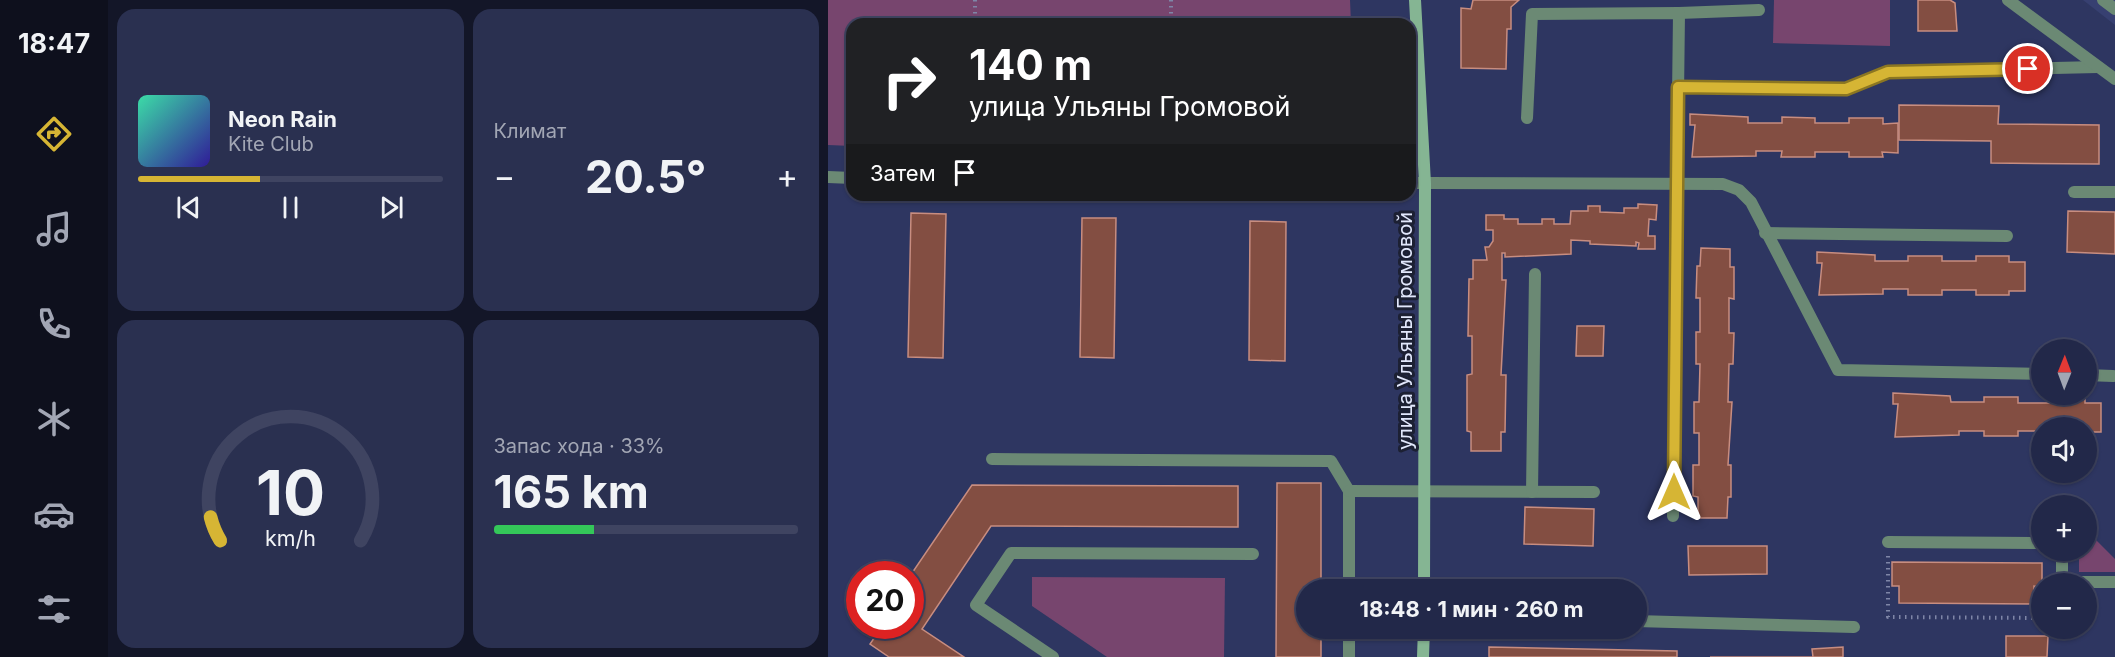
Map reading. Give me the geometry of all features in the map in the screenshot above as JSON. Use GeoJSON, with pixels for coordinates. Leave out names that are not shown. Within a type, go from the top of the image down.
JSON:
{"type":"FeatureCollection","features":[{"type":"Feature","properties":{"kind":"main road","name":"улица Ульяны Громовой"},"geometry":{"type":"LineString","coordinates":[[1415,0],[1416,18]]}},
{"type":"Feature","properties":{"kind":"main road","name":"улица Ульяны Громовой"},"geometry":{"type":"LineString","coordinates":[[1416,18],[1425,183],[1424,579]]}},
{"type":"Feature","properties":{"kind":"main road"},"geometry":{"type":"LineString","coordinates":[[1423,657],[1424,639]]}},
{"type":"Feature","properties":{"kind":"street"},"geometry":{"type":"LineString","coordinates":[[2008,0],[2115,79]]}},
{"type":"Feature","properties":{"kind":"street"},"geometry":{"type":"LineString","coordinates":[[2103,0],[2115,9]]}},
{"type":"Feature","properties":{"kind":"street"},"geometry":{"type":"LineString","coordinates":[[1527,118],[1532,14],[1760,10]]}},
{"type":"Feature","properties":{"kind":"street"},"geometry":{"type":"LineString","coordinates":[[1673,516],[1679,13]]}},
{"type":"Feature","properties":{"kind":"street"},"geometry":{"type":"LineString","coordinates":[[1678,87],[1846,89],[1888,72],[2098,67]]}},
{"type":"Feature","properties":{"kind":"street"},"geometry":{"type":"LineString","coordinates":[[828,177],[846,178]]}},
{"type":"Feature","properties":{"kind":"street"},"geometry":{"type":"LineString","coordinates":[[1416,183],[1723,184],[1739,190],[1751,202],[1765,233],[1838,370],[2031,374]]}},
{"type":"Feature","properties":{"kind":"street"},"geometry":{"type":"LineString","coordinates":[[2074,192],[2115,192]]}},
{"type":"Feature","properties":{"kind":"street"},"geometry":{"type":"LineString","coordinates":[[1765,233],[2007,236]]}},
{"type":"Feature","properties":{"kind":"street"},"geometry":{"type":"LineString","coordinates":[[1532,492],[1535,274]]}},
{"type":"Feature","properties":{"kind":"street"},"geometry":{"type":"LineString","coordinates":[[2097,375],[2113,376]]}},
{"type":"Feature","properties":{"kind":"street"},"geometry":{"type":"LineString","coordinates":[[992,459],[1331,461],[1349,491],[1349,579]]}},
{"type":"Feature","properties":{"kind":"street"},"geometry":{"type":"LineString","coordinates":[[1349,491],[1594,492]]}},
{"type":"Feature","properties":{"kind":"street"},"geometry":{"type":"LineString","coordinates":[[1888,542],[2031,543]]}},
{"type":"Feature","properties":{"kind":"street"},"geometry":{"type":"LineString","coordinates":[[1053,657],[976,605],[1011,553],[1253,554]]}},
{"type":"Feature","properties":{"kind":"street"},"geometry":{"type":"LineString","coordinates":[[2062,561],[2062,582],[2115,582]]}},
{"type":"Feature","properties":{"kind":"street"},"geometry":{"type":"LineString","coordinates":[[1647,621],[1854,627]]}},
{"type":"Feature","properties":{"kind":"street"},"geometry":{"type":"LineString","coordinates":[[1348,657],[1349,639]]}},
{"type":"Feature","properties":{"kind":"path"},"geometry":{"type":"LineString","coordinates":[[975,0],[975,18]]}},
{"type":"Feature","properties":{"kind":"path"},"geometry":{"type":"LineString","coordinates":[[1171,0],[1171,18]]}},
{"type":"Feature","properties":{"kind":"path"},"geometry":{"type":"LineString","coordinates":[[1888,542],[1888,617],[2031,618]]}},
{"type":"Feature","properties":{"kind":"shaded area"},"geometry":{"type":"Polygon","coordinates":[[[828,0],[1350,0],[1351,18],[846,18],[846,146],[828,145],[828,0]]]}},
{"type":"Feature","properties":{"kind":"shaded area"},"geometry":{"type":"Polygon","coordinates":[[[1774,0],[1890,0],[1890,46],[1773,43],[1774,0]]]}},
{"type":"Feature","properties":{"kind":"shaded area"},"geometry":{"type":"Polygon","coordinates":[[[2083,0],[2115,0],[2115,25],[2083,0]]]}},
{"type":"Feature","properties":{"kind":"shaded area"},"geometry":{"type":"Polygon","coordinates":[[[2097,541],[2115,559],[2115,572],[2079,572],[2079,561],[2097,561],[2097,541]]]}},
{"type":"Feature","properties":{"kind":"shaded area"},"geometry":{"type":"Polygon","coordinates":[[[1032,577],[1225,578],[1224,657],[1107,657],[1032,606],[1032,577]]]}},
{"type":"Feature","properties":{"kind":"building"},"geometry":{"type":"Polygon","coordinates":[[[1473,0],[1519,0],[1511,7],[1511,29],[1507,29],[1506,69],[1461,68],[1461,8],[1471,9],[1473,0]]]}},
{"type":"Feature","properties":{"kind":"building"},"geometry":{"type":"Polygon","coordinates":[[[1918,0],[1950,0],[1955,3],[1957,31],[1918,31],[1918,0]]]}},
{"type":"Feature","properties":{"kind":"building"},"geometry":{"type":"Polygon","coordinates":[[[1899,105],[1999,106],[1998,124],[2099,125],[2099,164],[1991,163],[1991,141],[1899,140],[1899,105]]]}},
{"type":"Feature","properties":{"kind":"building"},"geometry":{"type":"Polygon","coordinates":[[[1690,114],[1748,117],[1748,123],[1782,123],[1782,117],[1815,118],[1815,123],[1849,123],[1849,118],[1883,118],[1883,124],[1898,123],[1898,153],[1882,152],[1883,157],[1849,157],[1849,152],[1815,152],[1815,157],[1781,157],[1782,151],[1756,151],[1756,156],[1692,157],[1695,125],[1690,125],[1690,114]]]}},
{"type":"Feature","properties":{"kind":"building"},"geometry":{"type":"Polygon","coordinates":[[[1638,204],[1657,205],[1656,220],[1649,219],[1648,236],[1655,236],[1655,249],[1638,249],[1639,243],[1636,242],[1636,246],[1590,244],[1590,241],[1571,240],[1571,254],[1505,257],[1505,253],[1502,253],[1502,280],[1506,280],[1501,375],[1506,375],[1505,432],[1501,432],[1501,451],[1471,451],[1471,432],[1467,431],[1467,375],[1472,374],[1472,336],[1468,336],[1469,279],[1473,279],[1473,260],[1487,260],[1485,247],[1489,247],[1493,241],[1493,230],[1486,230],[1486,215],[1504,215],[1504,219],[1518,219],[1518,224],[1542,224],[1542,219],[1554,219],[1554,224],[1570,224],[1571,211],[1588,211],[1588,206],[1600,206],[1600,212],[1624,213],[1624,208],[1638,208],[1638,204]]]}},
{"type":"Feature","properties":{"kind":"building"},"geometry":{"type":"Polygon","coordinates":[[[2068,211],[2115,212],[2115,254],[2067,252],[2068,211]]]}},
{"type":"Feature","properties":{"kind":"building"},"geometry":{"type":"Polygon","coordinates":[[[911,213],[946,214],[943,358],[908,357],[911,213]]]}},
{"type":"Feature","properties":{"kind":"building"},"geometry":{"type":"Polygon","coordinates":[[[1082,218],[1116,218],[1114,358],[1080,357],[1082,218]]]}},
{"type":"Feature","properties":{"kind":"building"},"geometry":{"type":"Polygon","coordinates":[[[1250,221],[1286,222],[1285,361],[1249,360],[1250,221]]]}},
{"type":"Feature","properties":{"kind":"building"},"geometry":{"type":"Polygon","coordinates":[[[1701,248],[1730,249],[1730,267],[1734,267],[1734,299],[1729,298],[1729,333],[1734,333],[1733,364],[1729,364],[1728,402],[1732,402],[1728,465],[1731,465],[1731,497],[1728,497],[1727,518],[1698,518],[1698,497],[1693,496],[1693,465],[1699,465],[1699,433],[1694,433],[1694,402],[1699,402],[1700,364],[1696,364],[1696,332],[1700,332],[1700,298],[1696,298],[1697,266],[1700,266],[1701,248]]]}},
{"type":"Feature","properties":{"kind":"building"},"geometry":{"type":"Polygon","coordinates":[[[1817,252],[1875,255],[1875,261],[1908,261],[1908,256],[1942,256],[1942,261],[1976,261],[1976,256],[2009,256],[2009,262],[2025,262],[2025,291],[2009,291],[2009,295],[1976,295],[1976,290],[1942,290],[1942,295],[1908,295],[1908,289],[1883,289],[1883,294],[1819,295],[1822,263],[1817,263],[1817,252]]]}},
{"type":"Feature","properties":{"kind":"building"},"geometry":{"type":"Polygon","coordinates":[[[1577,326],[1604,326],[1603,356],[1576,356],[1577,326]]]}},
{"type":"Feature","properties":{"kind":"building"},"geometry":{"type":"Polygon","coordinates":[[[1893,393],[1950,396],[1951,402],[1984,402],[1984,397],[2018,397],[2018,403],[2031,403],[2031,405],[2097,405],[2101,403],[2101,432],[2097,432],[2097,417],[2031,417],[2031,431],[2018,431],[2018,436],[1984,436],[1984,431],[1959,431],[1959,435],[1895,437],[1898,404],[1893,404],[1893,393]]]}},
{"type":"Feature","properties":{"kind":"building"},"geometry":{"type":"Polygon","coordinates":[[[1277,483],[1321,483],[1321,579],[1296,579],[1296,639],[1321,639],[1321,657],[1276,657],[1277,483]]]}},
{"type":"Feature","properties":{"kind":"building"},"geometry":{"type":"Polygon","coordinates":[[[972,485],[1238,486],[1238,527],[991,526],[924,626],[924,561],[920,561],[972,485]]]}},
{"type":"Feature","properties":{"kind":"building"},"geometry":{"type":"Polygon","coordinates":[[[1525,507],[1594,509],[1593,546],[1524,544],[1525,507]]]}},
{"type":"Feature","properties":{"kind":"building"},"geometry":{"type":"Polygon","coordinates":[[[1688,546],[1767,546],[1767,574],[1689,575],[1688,546]]]}},
{"type":"Feature","properties":{"kind":"building"},"geometry":{"type":"Polygon","coordinates":[[[1892,562],[2042,563],[2042,573],[2031,573],[2031,604],[1899,603],[1899,586],[1892,586],[1892,562]]]}},
{"type":"Feature","properties":{"kind":"building"},"geometry":{"type":"Polygon","coordinates":[[[924,630],[964,657],[889,657],[870,644],[874,639],[924,639],[924,630]]]}},
{"type":"Feature","properties":{"kind":"building"},"geometry":{"type":"Polygon","coordinates":[[[2006,636],[2048,639],[2047,657],[2006,657],[2006,636]]]}},
{"type":"Feature","properties":{"kind":"building"},"geometry":{"type":"Polygon","coordinates":[[[1489,647],[1677,651],[1677,657],[1489,657],[1489,647]]]}},
{"type":"Feature","properties":{"kind":"building"},"geometry":{"type":"Polygon","coordinates":[[[1843,647],[1843,657],[1813,657],[1812,649],[1843,647]]]}},
{"type":"Feature","properties":{"kind":"route"},"geometry":{"type":"LineString","coordinates":[[1674,492],[1678,87],[1846,89],[1888,72],[2028,69]]}}]}
